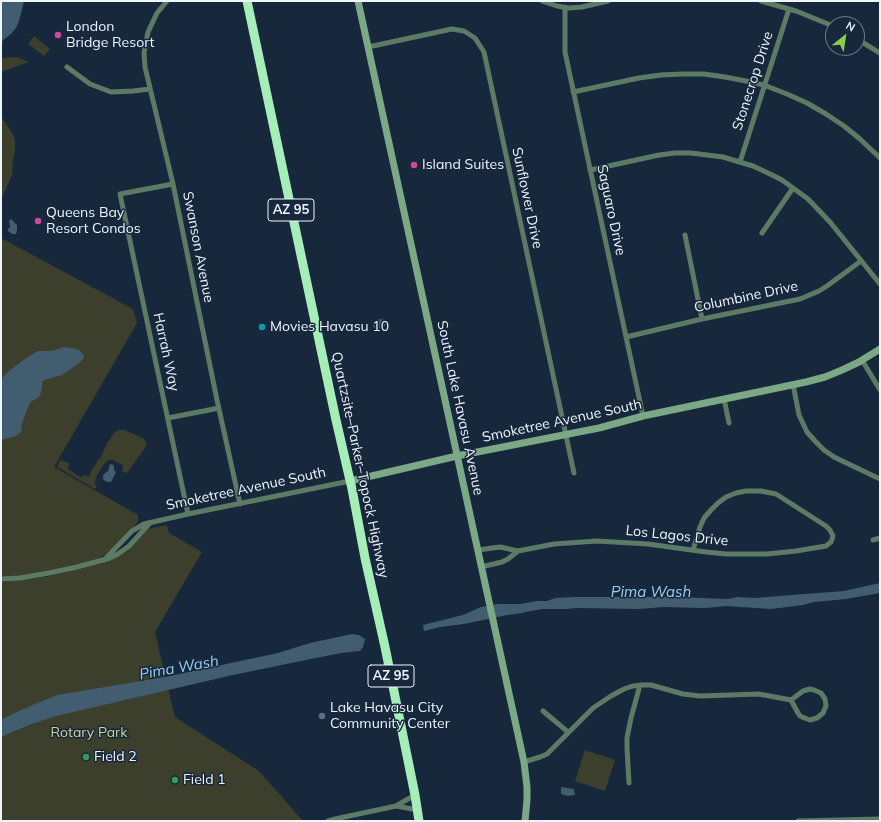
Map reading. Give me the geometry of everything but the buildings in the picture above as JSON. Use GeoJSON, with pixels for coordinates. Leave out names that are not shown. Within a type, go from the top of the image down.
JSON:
{"type":"FeatureCollection","features":[{"type":"Feature","properties":{"kind":"highway","name":"Quartzsite–Parker–Topock Highway"},"geometry":{"type":"LineString","coordinates":[[247,1],[350,481],[415,795]]}},
{"type":"Feature","properties":{"kind":"highway","name":"AZ 95"},"geometry":{"type":"LineString","coordinates":[[415,795],[419,821]]}},
{"type":"Feature","properties":{"kind":"main road","name":"South Lake Havasu Avenue"},"geometry":{"type":"LineString","coordinates":[[358,1],[524,762],[527,787],[525,821]]}},
{"type":"Feature","properties":{"kind":"main road","name":"Smoketree Avenue South"},"geometry":{"type":"LineString","coordinates":[[350,481],[457,456],[599,428],[643,416],[824,377],[842,370],[880,349]]}},
{"type":"Feature","properties":{"kind":"street","name":"Swanson Avenue"},"geometry":{"type":"LineString","coordinates":[[167,1],[153,19],[146,39],[144,60],[173,184],[240,504]]}},
{"type":"Feature","properties":{"kind":"street"},"geometry":{"type":"LineString","coordinates":[[542,1],[565,7],[582,7],[608,1]]}},
{"type":"Feature","properties":{"kind":"street"},"geometry":{"type":"LineString","coordinates":[[761,1],[789,9],[825,22]]}},
{"type":"Feature","properties":{"kind":"street","name":"Saguaro Drive"},"geometry":{"type":"LineString","coordinates":[[565,7],[565,52],[643,416]]}},
{"type":"Feature","properties":{"kind":"street","name":"Stonecrop Drive"},"geometry":{"type":"LineString","coordinates":[[740,162],[789,9]]}},
{"type":"Feature","properties":{"kind":"street","name":"Sunflower Drive"},"geometry":{"type":"LineString","coordinates":[[368,47],[452,29],[464,32],[475,38],[484,52],[574,473]]}},
{"type":"Feature","properties":{"kind":"street"},"geometry":{"type":"LineString","coordinates":[[865,44],[880,54]]}},
{"type":"Feature","properties":{"kind":"street"},"geometry":{"type":"LineString","coordinates":[[67,67],[90,84],[111,92],[150,89]]}},
{"type":"Feature","properties":{"kind":"street"},"geometry":{"type":"LineString","coordinates":[[573,92],[639,78],[661,75],[704,74],[725,77],[764,86],[807,103],[844,126],[880,158]]}},
{"type":"Feature","properties":{"kind":"street"},"geometry":{"type":"LineString","coordinates":[[590,170],[675,153],[707,154],[723,157],[768,173],[794,188],[808,199],[819,210],[880,284]]}},
{"type":"Feature","properties":{"kind":"street","name":"Harrah Way"},"geometry":{"type":"LineString","coordinates":[[173,184],[120,194],[188,514]]}},
{"type":"Feature","properties":{"kind":"street"},"geometry":{"type":"LineString","coordinates":[[762,233],[794,188]]}},
{"type":"Feature","properties":{"kind":"street"},"geometry":{"type":"LineString","coordinates":[[685,235],[702,319]]}},
{"type":"Feature","properties":{"kind":"street","name":"Columbine Drive"},"geometry":{"type":"LineString","coordinates":[[626,337],[702,319],[791,301],[810,295],[835,281],[861,261]]}},
{"type":"Feature","properties":{"kind":"street"},"geometry":{"type":"LineString","coordinates":[[862,360],[880,390]]}},
{"type":"Feature","properties":{"kind":"street"},"geometry":{"type":"LineString","coordinates":[[793,384],[799,415],[807,432],[815,442],[834,457],[880,479]]}},
{"type":"Feature","properties":{"kind":"street"},"geometry":{"type":"LineString","coordinates":[[724,399],[729,423]]}},
{"type":"Feature","properties":{"kind":"street"},"geometry":{"type":"LineString","coordinates":[[168,418],[219,408]]}},
{"type":"Feature","properties":{"kind":"street","name":"Smoketree Avenue South"},"geometry":{"type":"LineString","coordinates":[[104,560],[132,531],[144,524],[350,481]]}},
{"type":"Feature","properties":{"kind":"street","name":"Los Lagos Drive"},"geometry":{"type":"LineString","coordinates":[[478,550],[500,547],[518,551],[554,544],[596,541],[648,544],[693,550],[726,554],[766,554],[826,546],[832,541],[832,534],[827,527],[776,494],[766,491],[751,490],[731,495],[714,506],[702,522],[693,550]]}},
{"type":"Feature","properties":{"kind":"street","name":"Smoketree Avenue South"},"geometry":{"type":"LineString","coordinates":[[1,580],[49,573],[115,556],[128,546],[144,528],[151,523]]}},
{"type":"Feature","properties":{"kind":"street"},"geometry":{"type":"LineString","coordinates":[[873,540],[880,538]]}},
{"type":"Feature","properties":{"kind":"street","name":"Los Lagos Drive"},"geometry":{"type":"LineString","coordinates":[[481,567],[502,562],[518,551]]}},
{"type":"Feature","properties":{"kind":"street"},"geometry":{"type":"LineString","coordinates":[[524,762],[547,754],[585,715],[602,701],[624,689],[640,685],[656,686],[691,695],[709,696],[759,694],[791,700],[803,691],[809,689],[820,693],[823,696],[826,706],[823,713],[817,718],[807,719],[803,718],[798,713],[791,700]]}},
{"type":"Feature","properties":{"kind":"street"},"geometry":{"type":"LineString","coordinates":[[629,782],[627,738],[640,685]]}},
{"type":"Feature","properties":{"kind":"street"},"geometry":{"type":"LineString","coordinates":[[543,711],[568,732]]}},
{"type":"Feature","properties":{"kind":"street"},"geometry":{"type":"LineString","coordinates":[[328,821],[396,806],[415,795]]}},
{"type":"Feature","properties":{"kind":"street"},"geometry":{"type":"LineString","coordinates":[[396,806],[418,810]]}},
{"type":"Feature","properties":{"kind":"street"},"geometry":{"type":"LineString","coordinates":[[798,821],[880,819]]}},
{"type":"Feature","properties":{"kind":"green space"},"geometry":{"type":"Polygon","coordinates":[[[34,36],[50,49],[44,56],[28,44],[34,36]]]}},
{"type":"Feature","properties":{"kind":"green space"},"geometry":{"type":"Polygon","coordinates":[[[17,57],[29,62],[1,72],[1,58],[17,57]]]}},
{"type":"Feature","properties":{"kind":"green space"},"geometry":{"type":"Polygon","coordinates":[[[1,116],[14,136],[15,150],[12,175],[1,200],[1,116]]]}},
{"type":"Feature","properties":{"kind":"green space"},"geometry":{"type":"Polygon","coordinates":[[[1,238],[133,309],[137,323],[54,467],[138,515],[138,522],[106,554],[98,559],[48,571],[20,576],[1,577],[1,238]]]}},
{"type":"Feature","properties":{"kind":"green space"},"geometry":{"type":"Polygon","coordinates":[[[124,430],[143,438],[147,445],[127,473],[122,471],[122,465],[113,460],[108,460],[97,475],[95,484],[97,487],[95,489],[57,467],[60,460],[69,463],[68,469],[82,478],[84,475],[89,477],[98,459],[100,459],[107,443],[115,432],[124,430]]]}},
{"type":"Feature","properties":{"kind":"green space","name":"Rotary Park"},"geometry":{"type":"Polygon","coordinates":[[[167,525],[169,533],[202,552],[155,632],[175,717],[259,771],[303,821],[1,821],[1,582],[49,576],[111,560],[147,529],[167,525]]]}},
{"type":"Feature","properties":{"kind":"green space"},"geometry":{"type":"Polygon","coordinates":[[[585,750],[615,760],[605,791],[575,781],[585,750]]]}},
{"type":"Feature","properties":{"kind":"water"},"geometry":{"type":"Polygon","coordinates":[[[1,1],[24,1],[16,28],[2,41],[3,43],[1,45],[1,1]]]}},
{"type":"Feature","properties":{"kind":"water"},"geometry":{"type":"Polygon","coordinates":[[[11,219],[17,225],[16,234],[12,234],[8,231],[10,227],[9,221],[11,219]]]}},
{"type":"Feature","properties":{"kind":"water"},"geometry":{"type":"Polygon","coordinates":[[[382,319],[386,321],[385,326],[381,323],[378,330],[375,329],[373,326],[375,322],[382,319]]]}},
{"type":"Feature","properties":{"kind":"water"},"geometry":{"type":"Polygon","coordinates":[[[64,347],[79,350],[84,355],[83,359],[62,375],[44,380],[42,382],[40,396],[30,402],[21,426],[21,432],[16,436],[1,440],[1,381],[4,376],[26,358],[38,351],[55,350],[64,347]]]}},
{"type":"Feature","properties":{"kind":"water"},"geometry":{"type":"Polygon","coordinates":[[[110,464],[114,465],[114,470],[116,472],[111,482],[108,482],[103,479],[103,476],[108,471],[110,464]]]}},
{"type":"Feature","properties":{"kind":"water"},"geometry":{"type":"Polygon","coordinates":[[[880,583],[880,593],[771,609],[726,606],[705,608],[663,607],[639,609],[543,609],[424,631],[423,625],[463,615],[481,607],[498,604],[521,604],[547,601],[555,598],[754,598],[844,591],[880,583]]]}},
{"type":"Feature","properties":{"kind":"water"},"geometry":{"type":"Polygon","coordinates":[[[352,634],[359,635],[365,639],[363,647],[360,651],[341,653],[233,675],[56,716],[29,725],[1,737],[1,720],[57,695],[165,677],[278,653],[310,643],[352,634]]]}},
{"type":"Feature","properties":{"kind":"water"},"geometry":{"type":"Polygon","coordinates":[[[561,787],[574,789],[575,795],[568,796],[561,794],[561,787]]]}},
{"type":"Feature","properties":{"kind":"place","name":"London Bridge Resort"},"geometry":{"type":"Point","coordinates":[58,35]}},
{"type":"Feature","properties":{"kind":"place","name":"Island Suites"},"geometry":{"type":"Point","coordinates":[414,165]}},
{"type":"Feature","properties":{"kind":"place","name":"Queens Bay Resort Condos"},"geometry":{"type":"Point","coordinates":[38,221]}},
{"type":"Feature","properties":{"kind":"place","name":"Movies Havasu 10"},"geometry":{"type":"Point","coordinates":[262,327]}},
{"type":"Feature","properties":{"kind":"place","name":"Lake Havasu City Community Center"},"geometry":{"type":"Point","coordinates":[322,716]}},
{"type":"Feature","properties":{"kind":"place","name":"Field 2"},"geometry":{"type":"Point","coordinates":[86,757]}},
{"type":"Feature","properties":{"kind":"place","name":"Field 1"},"geometry":{"type":"Point","coordinates":[175,780]}},
{"type":"Feature","properties":{"kind":"water label","name":"Pima Wash"},"geometry":{"type":"Point","coordinates":[651,592]}},
{"type":"Feature","properties":{"kind":"water label","name":"Pima Wash"},"geometry":{"type":"Point","coordinates":[179,668]}}]}
